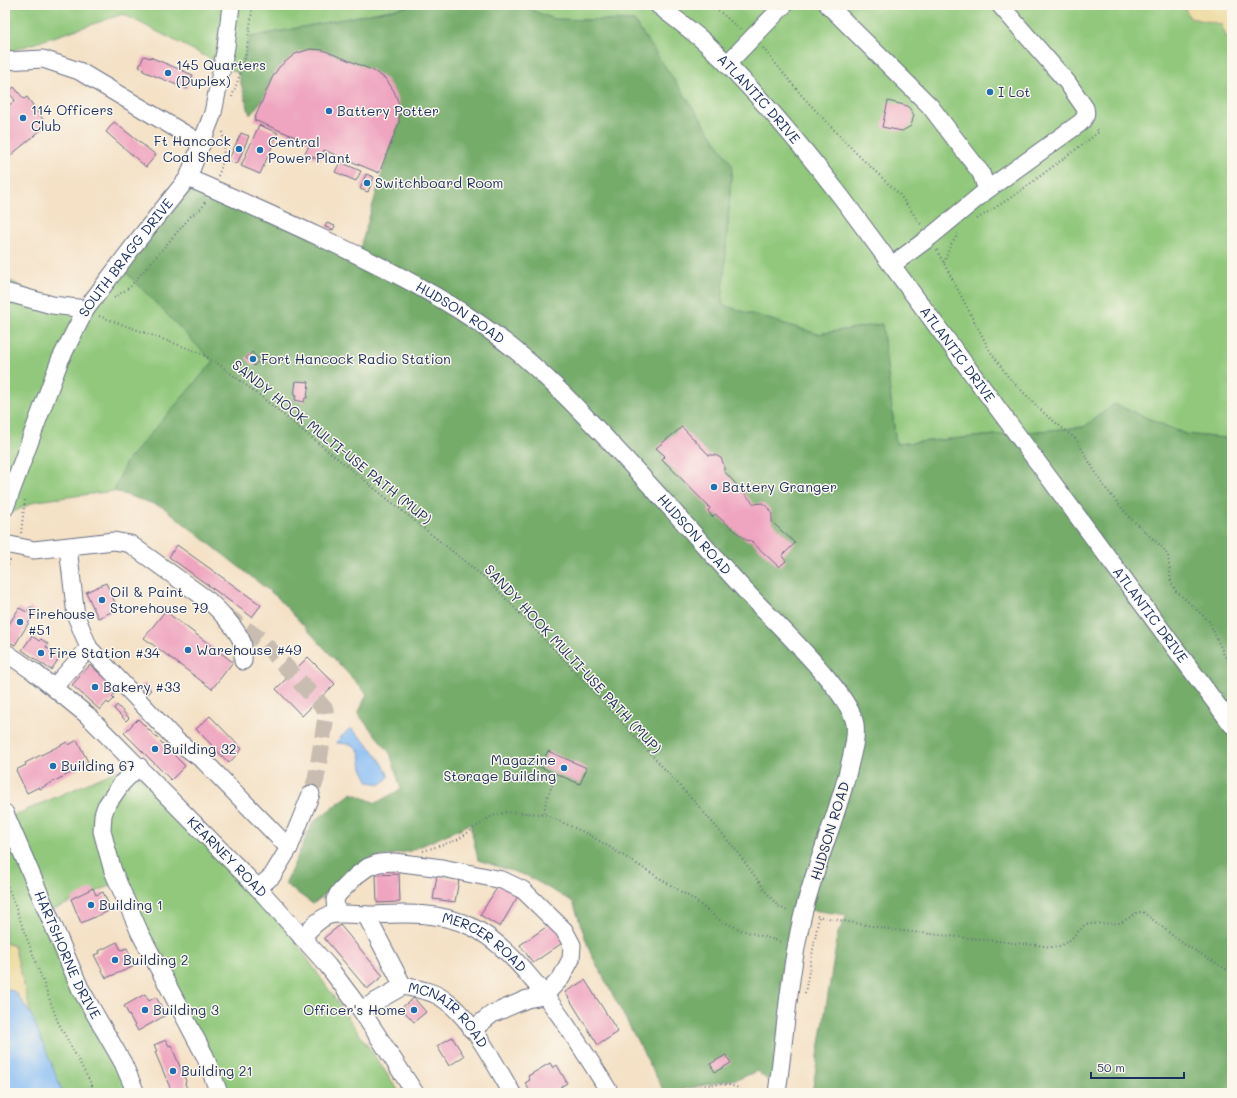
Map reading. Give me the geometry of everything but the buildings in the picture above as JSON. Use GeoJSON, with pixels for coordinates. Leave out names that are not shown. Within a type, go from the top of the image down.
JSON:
{"type":"FeatureCollection","features":[{"type":"Feature","properties":{"kind":"street","name":"SOUTH BRAGG DRIVE"},"geometry":{"type":"LineString","coordinates":[[5,508],[60,360],[86,308],[188,178],[213,113],[226,47],[231,5]]}},
{"type":"Feature","properties":{"kind":"street","name":"ATLANTIC DRIVE"},"geometry":{"type":"LineString","coordinates":[[658,5],[709,46],[771,110],[801,145],[892,265],[1232,725]]}},
{"type":"Feature","properties":{"kind":"street"},"geometry":{"type":"LineString","coordinates":[[727,64],[784,5]]}},
{"type":"Feature","properties":{"kind":"street"},"geometry":{"type":"LineString","coordinates":[[828,5],[930,106],[981,173],[987,190]]}},
{"type":"Feature","properties":{"kind":"street"},"geometry":{"type":"LineString","coordinates":[[892,265],[930,237],[987,190],[1080,123],[1086,113],[1085,108],[1067,82],[1000,5]]}},
{"type":"Feature","properties":{"kind":"street"},"geometry":{"type":"LineString","coordinates":[[5,61],[43,59],[63,64],[79,71],[202,144]]}},
{"type":"Feature","properties":{"kind":"street","name":"HUDSON ROAD"},"geometry":{"type":"LineString","coordinates":[[188,178],[393,272],[450,304],[496,335],[520,354],[557,386],[649,482],[846,701],[854,718],[856,728],[854,746],[846,779],[803,914],[796,947],[777,1093]]}},
{"type":"Feature","properties":{"kind":"street"},"geometry":{"type":"LineString","coordinates":[[5,292],[52,305],[86,308]]}},
{"type":"Feature","properties":{"kind":"street"},"geometry":{"type":"LineString","coordinates":[[9,549],[26,550],[68,547],[114,541],[130,544],[209,601],[220,611],[240,638],[243,649],[243,661]]}},
{"type":"Feature","properties":{"kind":"street"},"geometry":{"type":"LineString","coordinates":[[68,547],[76,616],[88,648],[177,741],[204,760],[289,848]]}},
{"type":"Feature","properties":{"kind":"street"},"geometry":{"type":"LineString","coordinates":[[54,688],[88,648]]}},
{"type":"Feature","properties":{"kind":"street","name":"KEARNEY ROAD"},"geometry":{"type":"LineString","coordinates":[[5,652],[54,688],[87,715],[258,888],[328,966],[361,1010],[415,1093]]}},
{"type":"Feature","properties":{"kind":"street"},"geometry":{"type":"LineString","coordinates":[[139,766],[122,783],[106,806],[103,815],[102,831],[113,871],[140,933],[205,1056],[219,1093]]}},
{"type":"Feature","properties":{"kind":"street"},"geometry":{"type":"LineString","coordinates":[[258,888],[272,876],[289,848],[311,794]]}},
{"type":"Feature","properties":{"kind":"street","name":"HARTSHORNE DRIVE"},"geometry":{"type":"LineString","coordinates":[[5,813],[80,988],[123,1064],[136,1093]]}},
{"type":"Feature","properties":{"kind":"street"},"geometry":{"type":"LineString","coordinates":[[302,938],[315,922],[336,912],[335,900],[338,894],[357,875],[368,867],[379,863],[394,862],[442,868],[512,883],[522,890],[564,930],[572,945],[571,959],[567,969],[544,996],[527,999],[492,1014],[472,1030]]}},
{"type":"Feature","properties":{"kind":"street","name":"MERCER ROAD"},"geometry":{"type":"LineString","coordinates":[[336,912],[366,915],[414,913],[444,918],[470,926],[492,939],[519,964],[544,996],[586,1055],[610,1093]]}},
{"type":"Feature","properties":{"kind":"street"},"geometry":{"type":"LineString","coordinates":[[366,915],[403,986]]}},
{"type":"Feature","properties":{"kind":"street","name":"MCNAIR ROAD"},"geometry":{"type":"LineString","coordinates":[[361,1010],[403,986],[427,991],[447,1001],[463,1016],[512,1093]]}},
{"type":"Feature","properties":{"kind":"path"},"geometry":{"type":"LineString","coordinates":[[231,101],[245,60],[253,5]]}},
{"type":"Feature","properties":{"kind":"path"},"geometry":{"type":"LineString","coordinates":[[712,5],[745,33]]}},
{"type":"Feature","properties":{"kind":"path"},"geometry":{"type":"LineString","coordinates":[[760,45],[807,101],[856,153],[899,194],[930,237],[990,352],[1009,378],[1045,414],[1076,440],[1103,485],[1129,517],[1164,549],[1168,556],[1171,582],[1176,591],[1209,621],[1224,655],[1232,665]]}},
{"type":"Feature","properties":{"kind":"path"},"geometry":{"type":"LineString","coordinates":[[974,220],[1014,195],[1099,132],[1094,123]]}},
{"type":"Feature","properties":{"kind":"path"},"geometry":{"type":"LineString","coordinates":[[113,298],[130,287],[186,222],[202,208],[223,164],[223,127]]}},
{"type":"Feature","properties":{"kind":"path"},"geometry":{"type":"LineString","coordinates":[[944,263],[950,246],[960,232]]}},
{"type":"Feature","properties":{"kind":"path","name":"SANDY HOOK MULTI-USE PATH (MUP)"},"geometry":{"type":"LineString","coordinates":[[103,310],[98,316],[198,352],[217,363],[259,395],[489,582],[577,674],[701,810],[735,849],[778,906],[789,912],[894,930],[994,942],[1053,947],[1062,946],[1067,943],[1086,924],[1121,923],[1138,912],[1143,912],[1181,942],[1232,973]]}},
{"type":"Feature","properties":{"kind":"path"},"geometry":{"type":"LineString","coordinates":[[5,572],[9,549]]}},
{"type":"Feature","properties":{"kind":"path"},"geometry":{"type":"LineString","coordinates":[[544,814],[546,800],[554,781]]}},
{"type":"Feature","properties":{"kind":"path"},"geometry":{"type":"LineString","coordinates":[[420,852],[456,840],[492,816],[507,812],[544,814],[590,835],[693,899],[718,919],[732,927],[796,947]]}},
{"type":"Feature","properties":{"kind":"path"},"geometry":{"type":"LineString","coordinates":[[5,879],[58,1022],[96,1093]]}},
{"type":"Feature","properties":{"kind":"path"},"geometry":{"type":"LineString","coordinates":[[682,1093],[693,1087],[712,1084],[736,1086],[746,1093]]}},
{"type":"Feature","properties":{"kind":"green space"},"geometry":{"type":"Polygon","coordinates":[[[5,5],[416,5],[251,37],[238,73],[123,14],[5,53],[5,5]]]}},
{"type":"Feature","properties":{"kind":"green space"},"geometry":{"type":"Polygon","coordinates":[[[416,5],[520,5],[553,19],[634,21],[732,165],[722,305],[818,334],[882,324],[896,444],[1084,427],[1114,404],[1185,434],[1232,439],[1232,1093],[1085,1093],[1056,1088],[1055,1093],[812,1093],[838,933],[847,915],[798,908],[773,1085],[757,1071],[741,1078],[665,1093],[590,952],[573,902],[527,876],[478,860],[470,824],[410,851],[367,860],[313,904],[285,884],[313,822],[352,793],[376,803],[401,789],[390,753],[358,714],[367,694],[277,597],[163,507],[114,491],[126,462],[213,362],[117,263],[180,186],[359,252],[396,126],[301,53],[250,115],[238,73],[251,37],[416,5]]]}},
{"type":"Feature","properties":{"kind":"green space"},"geometry":{"type":"Polygon","coordinates":[[[520,5],[630,5],[643,14],[655,5],[1183,5],[1190,18],[1221,24],[1232,50],[1232,439],[1185,434],[1114,404],[1084,427],[896,444],[882,324],[818,334],[722,305],[732,165],[634,21],[553,19],[520,5]]]}},
{"type":"Feature","properties":{"kind":"green space"},"geometry":{"type":"Polygon","coordinates":[[[117,263],[214,362],[126,462],[114,491],[36,501],[5,516],[5,278],[75,315],[117,263]]]}},
{"type":"Feature","properties":{"kind":"green space"},"geometry":{"type":"Polygon","coordinates":[[[130,765],[291,935],[400,1093],[220,1093],[120,882],[47,912],[135,1093],[54,1093],[37,1050],[14,946],[5,943],[5,807],[10,817],[130,765]]]}},
{"type":"Feature","properties":{"kind":"sand"},"geometry":{"type":"Polygon","coordinates":[[[1183,5],[1232,5],[1232,50],[1221,24],[1190,18],[1183,5]]]}},
{"type":"Feature","properties":{"kind":"sand"},"geometry":{"type":"Polygon","coordinates":[[[5,943],[14,946],[31,1014],[37,1050],[5,1040],[5,943]]]}},
{"type":"Feature","properties":{"kind":"water"},"geometry":{"type":"Polygon","coordinates":[[[350,728],[372,750],[386,770],[389,777],[381,784],[369,782],[362,768],[360,753],[356,747],[350,744],[337,743],[338,740],[350,728]]]}},
{"type":"Feature","properties":{"kind":"water"},"geometry":{"type":"Polygon","coordinates":[[[5,988],[15,992],[31,1014],[63,1093],[5,1093],[5,988]]]}},
{"type":"Feature","properties":{"kind":"tunnel"},"geometry":{"type":"LineString","coordinates":[[225,615],[261,640],[325,709],[326,717],[316,779],[311,794]]}},
{"type":"Feature","properties":{"kind":"place","name":"145 Quarters (Duplex)"},"geometry":{"type":"Point","coordinates":[168,73]}},
{"type":"Feature","properties":{"kind":"place","name":"I Lot"},"geometry":{"type":"Point","coordinates":[990,92]}},
{"type":"Feature","properties":{"kind":"place","name":"Battery Potter"},"geometry":{"type":"Point","coordinates":[329,111]}},
{"type":"Feature","properties":{"kind":"place","name":"114 Officers Club"},"geometry":{"type":"Point","coordinates":[23,118]}},
{"type":"Feature","properties":{"kind":"place","name":"Ft Hancock Coal Shed"},"geometry":{"type":"Point","coordinates":[239,149]}},
{"type":"Feature","properties":{"kind":"place","name":"Central Power Plant"},"geometry":{"type":"Point","coordinates":[260,150]}},
{"type":"Feature","properties":{"kind":"place","name":"Switchboard Room"},"geometry":{"type":"Point","coordinates":[367,183]}},
{"type":"Feature","properties":{"kind":"place","name":"Fort Hancock Radio Station"},"geometry":{"type":"Point","coordinates":[253,359]}},
{"type":"Feature","properties":{"kind":"place","name":"Battery Granger"},"geometry":{"type":"Point","coordinates":[714,487]}},
{"type":"Feature","properties":{"kind":"place","name":"Oil & Paint Storehouse 79"},"geometry":{"type":"Point","coordinates":[102,600]}},
{"type":"Feature","properties":{"kind":"place","name":"Firehouse #51"},"geometry":{"type":"Point","coordinates":[20,622]}},
{"type":"Feature","properties":{"kind":"place","name":"Warehouse #49"},"geometry":{"type":"Point","coordinates":[188,650]}},
{"type":"Feature","properties":{"kind":"place","name":"Fire Station #34"},"geometry":{"type":"Point","coordinates":[41,653]}},
{"type":"Feature","properties":{"kind":"place","name":"Bakery #33"},"geometry":{"type":"Point","coordinates":[95,687]}},
{"type":"Feature","properties":{"kind":"place","name":"Building 32"},"geometry":{"type":"Point","coordinates":[155,749]}},
{"type":"Feature","properties":{"kind":"place","name":"Building 67"},"geometry":{"type":"Point","coordinates":[53,766]}},
{"type":"Feature","properties":{"kind":"place","name":"Magazine Storage Building"},"geometry":{"type":"Point","coordinates":[564,768]}},
{"type":"Feature","properties":{"kind":"place","name":"Building 1"},"geometry":{"type":"Point","coordinates":[91,905]}},
{"type":"Feature","properties":{"kind":"place","name":"Building 2"},"geometry":{"type":"Point","coordinates":[115,960]}},
{"type":"Feature","properties":{"kind":"place","name":"Building 3"},"geometry":{"type":"Point","coordinates":[145,1010]}},
{"type":"Feature","properties":{"kind":"place","name":"Officer's Home"},"geometry":{"type":"Point","coordinates":[414,1010]}},
{"type":"Feature","properties":{"kind":"place","name":"Building 21"},"geometry":{"type":"Point","coordinates":[173,1071]}}]}
